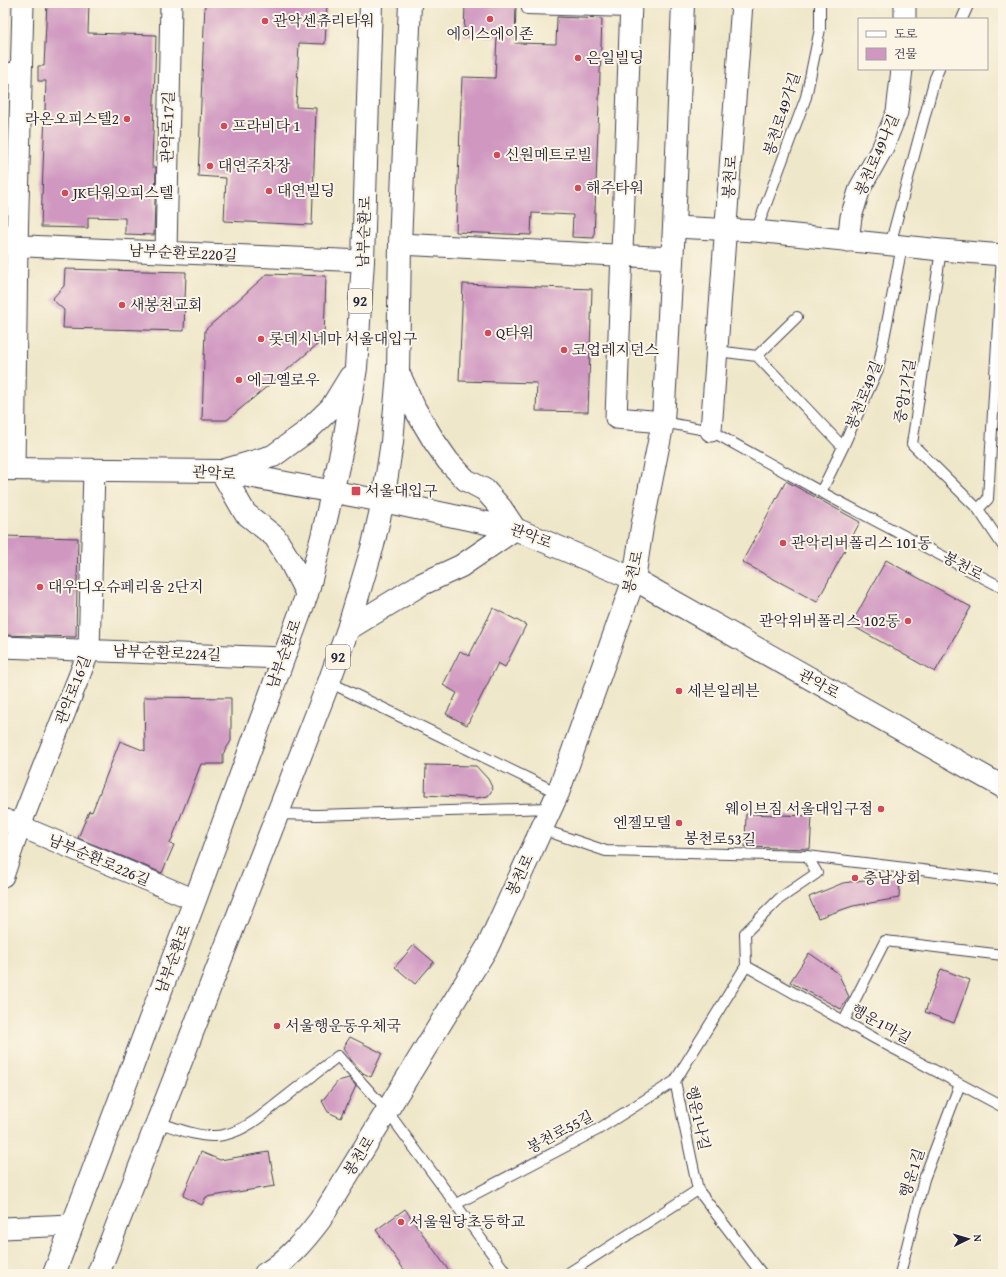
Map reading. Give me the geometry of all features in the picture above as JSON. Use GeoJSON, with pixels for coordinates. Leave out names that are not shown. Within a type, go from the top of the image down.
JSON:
{"type":"FeatureCollection","features":[{"type":"Feature","properties":{"kind":"main road","name":"남부순환로"},"geometry":{"type":"LineString","coordinates":[[54,1274],[71,1225],[196,900],[307,594],[324,533],[345,435],[356,368],[363,261],[371,3]]}},
{"type":"Feature","properties":{"kind":"main road","name":"92"},"geometry":{"type":"LineString","coordinates":[[98,1274],[329,682],[348,628],[373,545],[383,500],[392,442],[398,373],[400,244],[410,3]]}},
{"type":"Feature","properties":{"kind":"main road","name":"봉천로"},"geometry":{"type":"LineString","coordinates":[[265,1274],[291,1254],[306,1238],[331,1202],[488,946],[554,801],[634,579],[642,527],[663,422],[674,227],[683,3]]}},
{"type":"Feature","properties":{"kind":"main road"},"geometry":{"type":"LineString","coordinates":[[307,594],[290,560],[274,537],[245,513],[221,472],[273,456],[306,432],[331,408],[356,368]]}},
{"type":"Feature","properties":{"kind":"main road"},"geometry":{"type":"LineString","coordinates":[[348,628],[420,585],[461,566],[515,528],[501,508],[485,490],[466,480],[448,461],[414,410],[398,373]]}},
{"type":"Feature","properties":{"kind":"main road","name":"관악로"},"geometry":{"type":"LineString","coordinates":[[9,469],[221,472],[383,500],[515,528],[634,579],[1003,787]]}},
{"type":"Feature","properties":{"kind":"street"},"geometry":{"type":"LineString","coordinates":[[9,469],[12,73],[23,3]]}},
{"type":"Feature","properties":{"kind":"street","name":"관악로17길"},"geometry":{"type":"LineString","coordinates":[[166,252],[171,3]]}},
{"type":"Feature","properties":{"kind":"street","name":"봉천로"},"geometry":{"type":"LineString","coordinates":[[711,431],[742,3]]}},
{"type":"Feature","properties":{"kind":"street"},"geometry":{"type":"LineString","coordinates":[[905,3],[905,18]]}},
{"type":"Feature","properties":{"kind":"street"},"geometry":{"type":"LineString","coordinates":[[631,7],[616,418],[663,422]]}},
{"type":"Feature","properties":{"kind":"street","name":"봉천로49나길"},"geometry":{"type":"LineString","coordinates":[[848,241],[851,217],[860,188],[883,147],[897,112],[902,70]]}},
{"type":"Feature","properties":{"kind":"street"},"geometry":{"type":"LineString","coordinates":[[674,227],[726,231],[756,231],[896,246],[1002,255]]}},
{"type":"Feature","properties":{"kind":"street"},"geometry":{"type":"LineString","coordinates":[[400,244],[672,258]]}},
{"type":"Feature","properties":{"kind":"street","name":"남부순환로220길"},"geometry":{"type":"LineString","coordinates":[[10,245],[363,261]]}},
{"type":"Feature","properties":{"kind":"street","name":"관악로16길"},"geometry":{"type":"LineString","coordinates":[[3,876],[12,823],[89,651],[94,471]]}},
{"type":"Feature","properties":{"kind":"street","name":"남부순환로224길"},"geometry":{"type":"LineString","coordinates":[[3,647],[283,658]]}},
{"type":"Feature","properties":{"kind":"street","name":"남부순환로226길"},"geometry":{"type":"LineString","coordinates":[[12,823],[196,900]]}},
{"type":"Feature","properties":{"kind":"street"},"geometry":{"type":"LineString","coordinates":[[3,1228],[71,1225]]}},
{"type":"Feature","properties":{"kind":"lane","name":"봉천로49가길"},"geometry":{"type":"LineString","coordinates":[[756,231],[806,97],[820,29],[820,3]]}},
{"type":"Feature","properties":{"kind":"lane"},"geometry":{"type":"LineString","coordinates":[[962,18],[969,3]]}},
{"type":"Feature","properties":{"kind":"lane"},"geometry":{"type":"LineString","coordinates":[[527,8],[631,7]]}},
{"type":"Feature","properties":{"kind":"lane","name":"봉천로49길"},"geometry":{"type":"LineString","coordinates":[[821,492],[878,370],[896,246],[935,78],[939,70]]}},
{"type":"Feature","properties":{"kind":"lane","name":"중앙1가길"},"geometry":{"type":"LineString","coordinates":[[941,250],[912,444],[978,509],[1003,546]]}},
{"type":"Feature","properties":{"kind":"lane"},"geometry":{"type":"LineString","coordinates":[[978,509],[988,499],[1002,255]]}},
{"type":"Feature","properties":{"kind":"lane"},"geometry":{"type":"LineString","coordinates":[[757,356],[797,317]]}},
{"type":"Feature","properties":{"kind":"lane"},"geometry":{"type":"LineString","coordinates":[[717,351],[757,356],[843,447]]}},
{"type":"Feature","properties":{"kind":"lane","name":"봉천로"},"geometry":{"type":"LineString","coordinates":[[663,422],[711,431],[821,492],[1003,586]]}},
{"type":"Feature","properties":{"kind":"lane"},"geometry":{"type":"LineString","coordinates":[[329,682],[554,801]]}},
{"type":"Feature","properties":{"kind":"lane"},"geometry":{"type":"LineString","coordinates":[[277,814],[317,815],[554,801]]}},
{"type":"Feature","properties":{"kind":"lane","name":"봉천로53길"},"geometry":{"type":"LineString","coordinates":[[541,829],[606,851],[807,856],[1003,880]]}},
{"type":"Feature","properties":{"kind":"lane"},"geometry":{"type":"LineString","coordinates":[[746,966],[745,933],[778,900],[816,873],[807,856]]}},
{"type":"Feature","properties":{"kind":"lane"},"geometry":{"type":"LineString","coordinates":[[844,1021],[885,941],[1003,955]]}},
{"type":"Feature","properties":{"kind":"lane","name":"행운1마길"},"geometry":{"type":"LineString","coordinates":[[746,966],[1003,1107]]}},
{"type":"Feature","properties":{"kind":"lane","name":"행운1나길"},"geometry":{"type":"LineString","coordinates":[[746,966],[675,1081],[698,1190],[762,1274]]}},
{"type":"Feature","properties":{"kind":"lane"},"geometry":{"type":"LineString","coordinates":[[157,1122],[199,1136],[216,1136],[234,1133],[260,1117],[338,1056],[387,1111],[507,1274]]}},
{"type":"Feature","properties":{"kind":"lane","name":"봉천로55길"},"geometry":{"type":"LineString","coordinates":[[456,1204],[597,1130],[675,1081]]}},
{"type":"Feature","properties":{"kind":"lane","name":"행운1길"},"geometry":{"type":"LineString","coordinates":[[900,1274],[924,1179],[960,1084]]}},
{"type":"Feature","properties":{"kind":"lane"},"geometry":{"type":"LineString","coordinates":[[567,1274],[698,1190]]}},
{"type":"Feature","properties":{"kind":"building"},"geometry":{"type":"Polygon","coordinates":[[[47,3],[89,3],[88,33],[156,35],[152,167],[156,167],[154,235],[125,234],[125,218],[88,217],[88,228],[41,227],[46,81],[38,81],[38,66],[44,66],[47,3]]]}},
{"type":"Feature","properties":{"kind":"building"},"geometry":{"type":"Polygon","coordinates":[[[205,3],[327,3],[325,44],[299,43],[296,107],[316,108],[312,225],[224,221],[226,178],[198,176],[205,3]]]}},
{"type":"Feature","properties":{"kind":"building"},"geometry":{"type":"Polygon","coordinates":[[[465,3],[516,3],[515,43],[556,44],[557,17],[602,19],[594,238],[572,237],[573,215],[532,213],[531,235],[456,232],[462,77],[495,78],[497,37],[464,36],[465,3]]]}},
{"type":"Feature","properties":{"kind":"building","name":"새봉천교회"},"geometry":{"type":"Polygon","coordinates":[[[65,269],[186,272],[184,331],[63,328],[64,310],[52,299],[64,286],[65,269]]]}},
{"type":"Feature","properties":{"kind":"building","name":"에그옐로우"},"geometry":{"type":"Polygon","coordinates":[[[267,274],[326,276],[324,339],[227,420],[202,420],[205,330],[267,274]]]}},
{"type":"Feature","properties":{"kind":"building"},"geometry":{"type":"Polygon","coordinates":[[[463,284],[592,289],[588,412],[536,411],[537,383],[459,381],[463,284]]]}},
{"type":"Feature","properties":{"kind":"building","name":"관악리버폴리스 101동"},"geometry":{"type":"Polygon","coordinates":[[[786,481],[860,522],[817,602],[742,562],[786,481]]]}},
{"type":"Feature","properties":{"kind":"building","name":"대우디오슈페리움 2단지"},"geometry":{"type":"Polygon","coordinates":[[[3,536],[78,538],[76,637],[3,635],[3,536]]]}},
{"type":"Feature","properties":{"kind":"building","name":"관악위버폴리스 102동"},"geometry":{"type":"Polygon","coordinates":[[[886,560],[971,607],[935,672],[851,625],[886,560]]]}},
{"type":"Feature","properties":{"kind":"building"},"geometry":{"type":"Polygon","coordinates":[[[493,608],[526,625],[505,667],[498,663],[467,725],[446,714],[457,693],[443,685],[460,651],[469,656],[493,608]]]}},
{"type":"Feature","properties":{"kind":"building"},"geometry":{"type":"Polygon","coordinates":[[[144,697],[231,698],[231,741],[223,754],[223,764],[201,764],[170,844],[174,845],[162,873],[78,838],[89,811],[92,812],[120,741],[145,751],[144,697]]]}},
{"type":"Feature","properties":{"kind":"building"},"geometry":{"type":"Polygon","coordinates":[[[426,765],[476,766],[488,779],[493,789],[488,796],[477,798],[425,795],[426,765]]]}},
{"type":"Feature","properties":{"kind":"building"},"geometry":{"type":"Polygon","coordinates":[[[746,814],[812,816],[810,849],[745,847],[746,814]]]}},
{"type":"Feature","properties":{"kind":"building"},"geometry":{"type":"Polygon","coordinates":[[[900,875],[899,898],[853,906],[818,918],[809,897],[843,883],[900,875]]]}},
{"type":"Feature","properties":{"kind":"building"},"geometry":{"type":"Polygon","coordinates":[[[414,945],[434,962],[415,984],[395,967],[414,945]]]}},
{"type":"Feature","properties":{"kind":"building"},"geometry":{"type":"Polygon","coordinates":[[[809,953],[838,973],[849,997],[841,1009],[790,982],[809,953]]]}},
{"type":"Feature","properties":{"kind":"building"},"geometry":{"type":"Polygon","coordinates":[[[941,969],[970,980],[954,1023],[925,1012],[941,969]]]}},
{"type":"Feature","properties":{"kind":"building"},"geometry":{"type":"Polygon","coordinates":[[[350,1037],[382,1053],[371,1077],[363,1073],[351,1060],[343,1048],[350,1037]]]}},
{"type":"Feature","properties":{"kind":"building"},"geometry":{"type":"Polygon","coordinates":[[[349,1078],[356,1086],[341,1118],[328,1112],[322,1101],[338,1081],[349,1078]]]}},
{"type":"Feature","properties":{"kind":"building"},"geometry":{"type":"Polygon","coordinates":[[[201,1152],[220,1160],[269,1152],[275,1186],[206,1197],[202,1205],[183,1196],[201,1152]]]}},
{"type":"Feature","properties":{"kind":"building"},"geometry":{"type":"Polygon","coordinates":[[[405,1209],[451,1274],[407,1274],[376,1230],[405,1209]]]}},
{"type":"Feature","properties":{"kind":"place","name":"에이스에이존"},"geometry":{"type":"Point","coordinates":[490,19]}},
{"type":"Feature","properties":{"kind":"place","name":"관악센츄리타워"},"geometry":{"type":"Point","coordinates":[265,21]}},
{"type":"Feature","properties":{"kind":"place","name":"은일빌딩"},"geometry":{"type":"Point","coordinates":[578,58]}},
{"type":"Feature","properties":{"kind":"place","name":"라온오피스텔2"},"geometry":{"type":"Point","coordinates":[127,119]}},
{"type":"Feature","properties":{"kind":"place","name":"프라비다 1"},"geometry":{"type":"Point","coordinates":[224,126]}},
{"type":"Feature","properties":{"kind":"place","name":"신원메트로빌"},"geometry":{"type":"Point","coordinates":[497,155]}},
{"type":"Feature","properties":{"kind":"place","name":"대연주차장"},"geometry":{"type":"Point","coordinates":[210,166]}},
{"type":"Feature","properties":{"kind":"place","name":"해주타워"},"geometry":{"type":"Point","coordinates":[578,188]}},
{"type":"Feature","properties":{"kind":"place","name":"대연빌딩"},"geometry":{"type":"Point","coordinates":[269,191]}},
{"type":"Feature","properties":{"kind":"place","name":"JK타워오피스텔"},"geometry":{"type":"Point","coordinates":[65,193]}},
{"type":"Feature","properties":{"kind":"place","name":"새봉천교회"},"geometry":{"type":"Point","coordinates":[122,305]}},
{"type":"Feature","properties":{"kind":"place","name":"Q타워"},"geometry":{"type":"Point","coordinates":[488,333]}},
{"type":"Feature","properties":{"kind":"place","name":"롯데시네마 서울대입구"},"geometry":{"type":"Point","coordinates":[261,339]}},
{"type":"Feature","properties":{"kind":"place","name":"코업레지던스"},"geometry":{"type":"Point","coordinates":[564,350]}},
{"type":"Feature","properties":{"kind":"place","name":"에그옐로우"},"geometry":{"type":"Point","coordinates":[239,380]}},
{"type":"Feature","properties":{"kind":"place","name":"서울대입구"},"geometry":{"type":"Point","coordinates":[356,491]}},
{"type":"Feature","properties":{"kind":"place","name":"관악리버폴리스 101동"},"geometry":{"type":"Point","coordinates":[783,543]}},
{"type":"Feature","properties":{"kind":"place","name":"대우디오슈페리움 2단지"},"geometry":{"type":"Point","coordinates":[40,587]}},
{"type":"Feature","properties":{"kind":"place","name":"관악위버폴리스 102동"},"geometry":{"type":"Point","coordinates":[908,621]}},
{"type":"Feature","properties":{"kind":"place","name":"세븐일레븐"},"geometry":{"type":"Point","coordinates":[679,691]}},
{"type":"Feature","properties":{"kind":"place","name":"웨이브짐 서울대입구점"},"geometry":{"type":"Point","coordinates":[881,809]}},
{"type":"Feature","properties":{"kind":"place","name":"엔젤모텔"},"geometry":{"type":"Point","coordinates":[679,823]}},
{"type":"Feature","properties":{"kind":"place","name":"충남상회"},"geometry":{"type":"Point","coordinates":[855,878]}},
{"type":"Feature","properties":{"kind":"place","name":"서울행운동우체국"},"geometry":{"type":"Point","coordinates":[277,1026]}},
{"type":"Feature","properties":{"kind":"place","name":"서울원당초등학교"},"geometry":{"type":"Point","coordinates":[401,1222]}}]}
